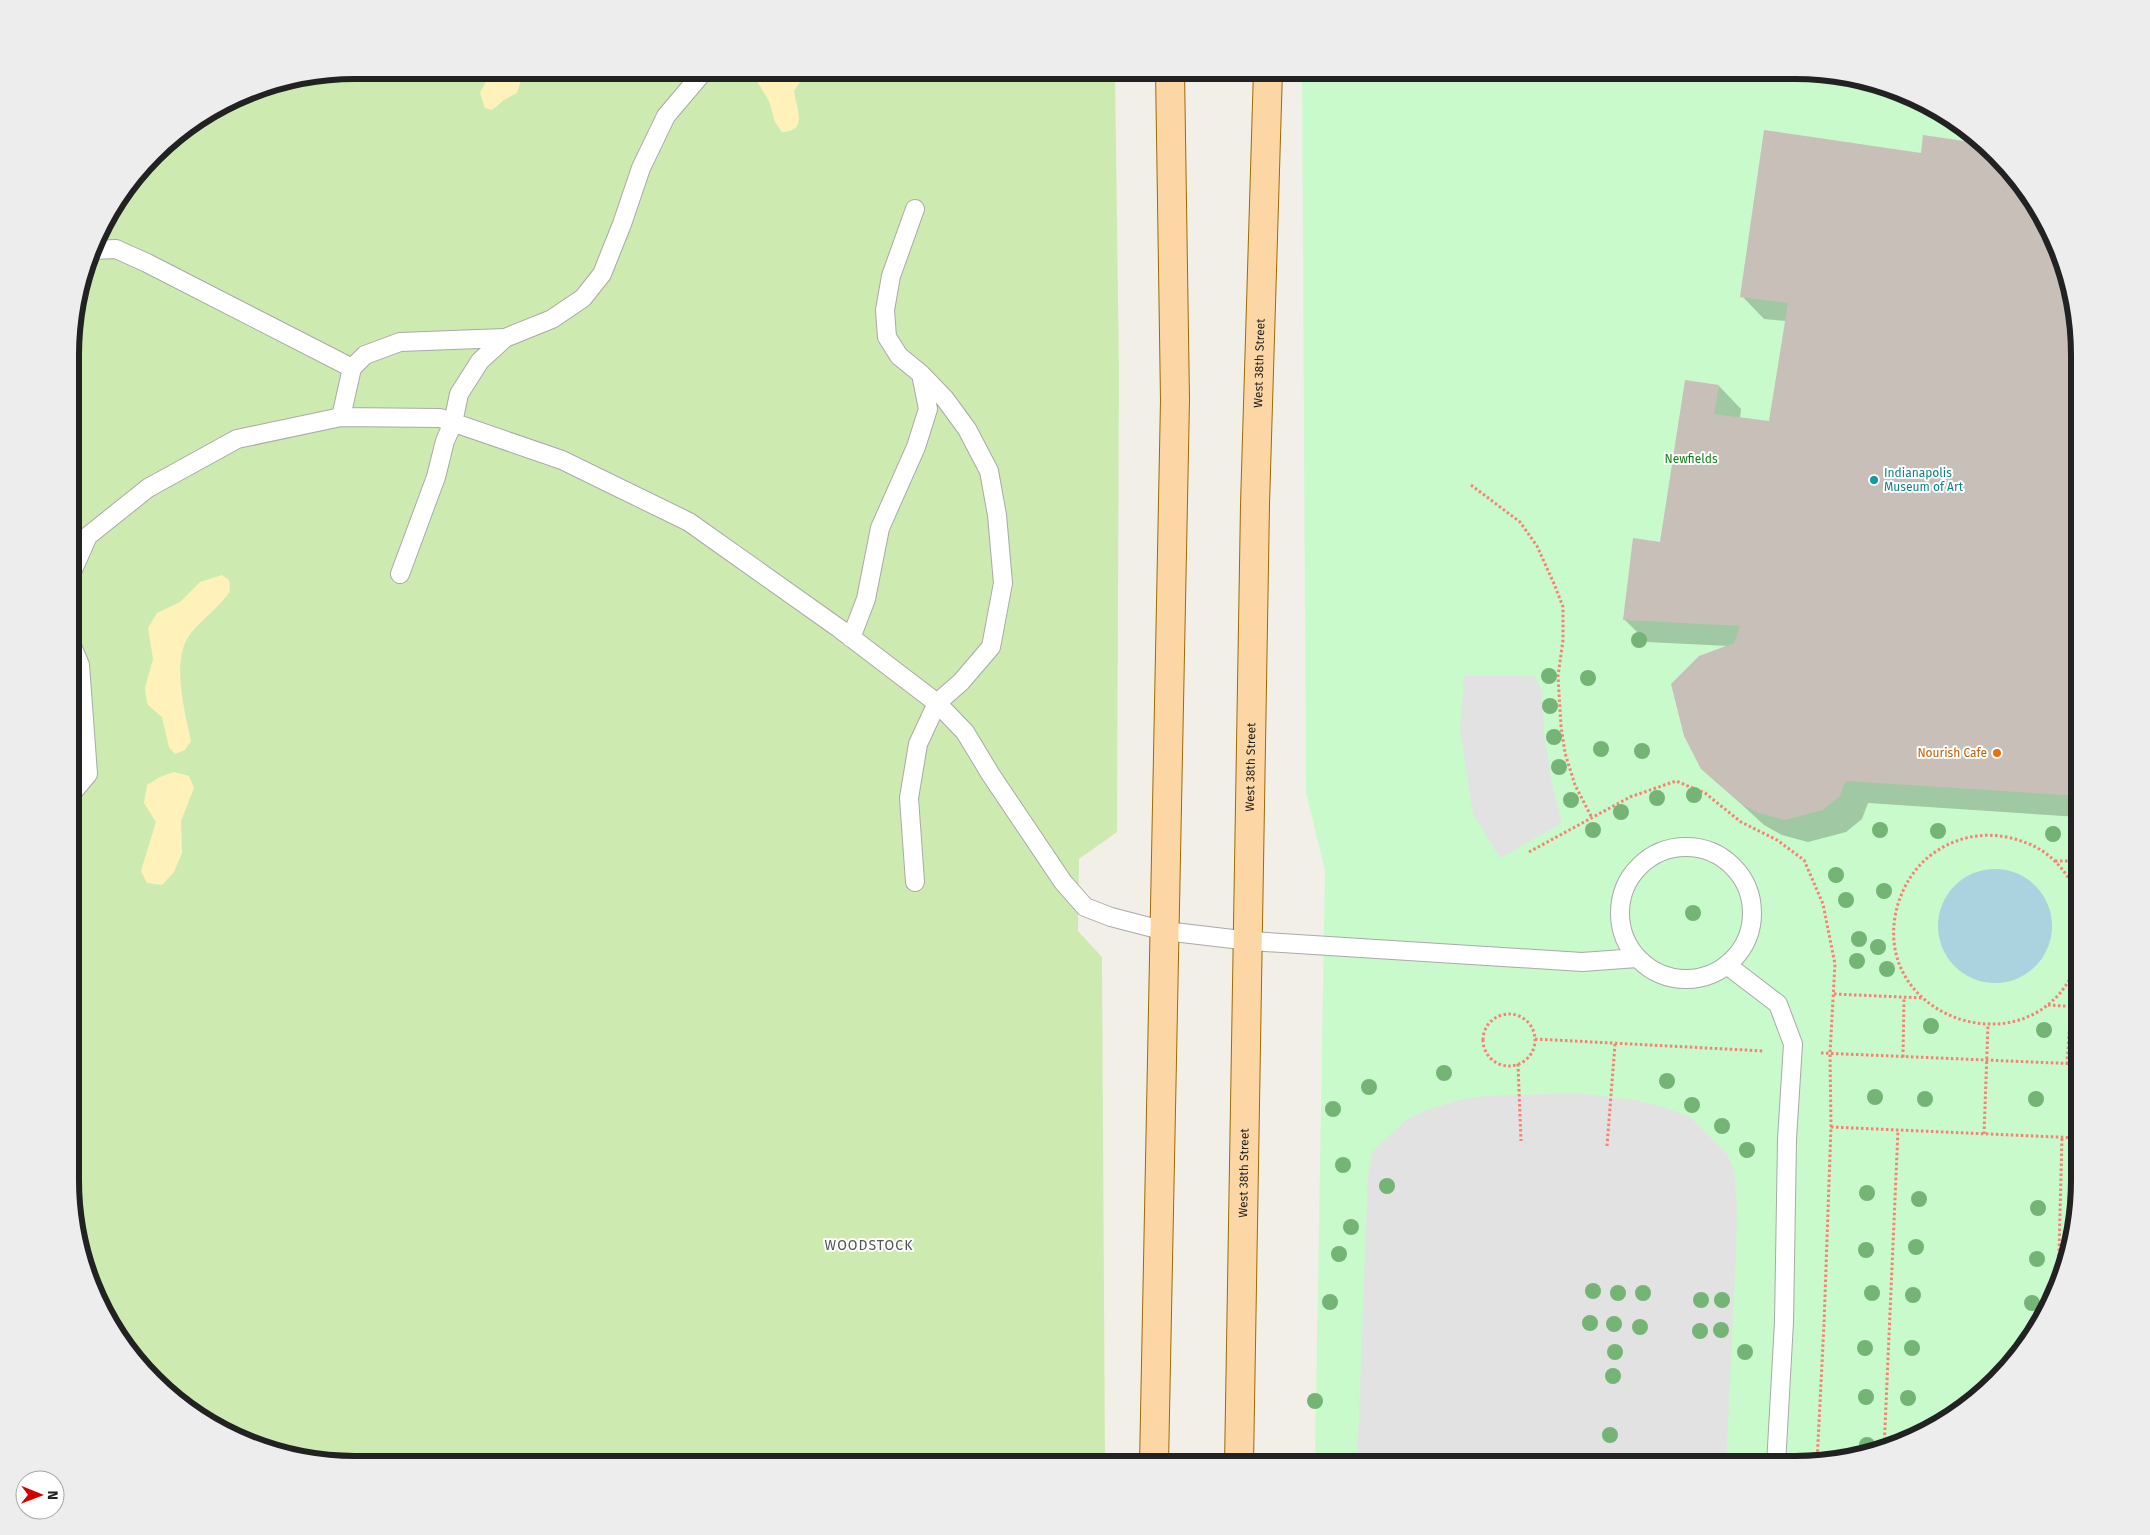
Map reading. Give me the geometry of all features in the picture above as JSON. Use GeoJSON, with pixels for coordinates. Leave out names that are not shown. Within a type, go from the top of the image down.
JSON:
{"type":"FeatureCollection","features":[{"type":"Feature","properties":{"kind":"main road"},"geometry":{"type":"LineString","coordinates":[[1154,1456],[1175,400],[1170,79]]}},
{"type":"Feature","properties":{"kind":"main road","name":"West 38th Street"},"geometry":{"type":"LineString","coordinates":[[1239,1456],[1250,941],[1256,505],[1268,79]]}},
{"type":"Feature","properties":{"kind":"lane"},"geometry":{"type":"LineString","coordinates":[[341,417],[352,368],[366,355],[400,342],[505,338],[552,319],[583,298],[602,274],[622,224],[641,168],[666,116],[697,79]]}},
{"type":"Feature","properties":{"kind":"lane"},"geometry":{"type":"LineString","coordinates":[[915,209],[891,276],[885,310],[887,337],[900,356],[945,399],[967,429],[989,471],[997,515],[1003,583],[991,647],[961,682],[937,703],[918,744],[909,798],[915,882]]}},
{"type":"Feature","properties":{"kind":"lane"},"geometry":{"type":"LineString","coordinates":[[100,250],[116,249],[147,263],[352,368]]}},
{"type":"Feature","properties":{"kind":"lane"},"geometry":{"type":"LineString","coordinates":[[400,574],[436,476],[445,441],[453,423],[459,394],[480,361],[505,338]]}},
{"type":"Feature","properties":{"kind":"lane"},"geometry":{"type":"LineString","coordinates":[[852,638],[866,599],[880,528],[916,447],[928,409],[921,374]]}},
{"type":"Feature","properties":{"kind":"lane"},"geometry":{"type":"LineString","coordinates":[[79,556],[88,536],[148,488],[237,439],[341,417],[440,418],[562,460],[690,522],[852,638],[937,703],[965,732],[991,775],[1063,882],[1085,906],[1111,917],[1165,930],[1250,941],[1582,962],[1637,958]]}},
{"type":"Feature","properties":{"kind":"lane"},"geometry":{"type":"LineString","coordinates":[[79,663],[88,774],[79,785]]}},
{"type":"Feature","properties":{"kind":"lane"},"geometry":{"type":"LineString","coordinates":[[1679,847],[1702,848],[1732,864],[1745,882],[1752,904],[1750,933],[1743,948],[1727,965],[1707,976],[1678,979],[1656,972],[1637,958],[1624,937],[1620,914],[1625,886],[1638,866],[1657,853],[1679,847]]}},
{"type":"Feature","properties":{"kind":"lane"},"geometry":{"type":"LineString","coordinates":[[1727,965],[1778,1004],[1793,1044],[1787,1139],[1784,1322],[1777,1456]]}},
{"type":"Feature","properties":{"kind":"path"},"geometry":{"type":"LineString","coordinates":[[1471,485],[1520,522],[1537,546],[1563,607],[1563,640],[1558,676],[1561,726],[1575,785],[1592,818]]}},
{"type":"Feature","properties":{"kind":"path"},"geometry":{"type":"LineString","coordinates":[[2071,882],[2055,861],[2030,844],[2000,835],[1984,834],[1954,841],[1927,858],[1916,869],[1901,896],[1894,927],[1895,943],[1904,972],[1923,998],[1946,1015],[1960,1021],[1988,1025],[2013,1022],[2048,1005],[2068,984],[2071,977]]}},
{"type":"Feature","properties":{"kind":"path"},"geometry":{"type":"LineString","coordinates":[[2055,861],[2071,861]]}},
{"type":"Feature","properties":{"kind":"path"},"geometry":{"type":"LineString","coordinates":[[1834,994],[1923,998]]}},
{"type":"Feature","properties":{"kind":"path"},"geometry":{"type":"LineString","coordinates":[[1903,1056],[1904,998]]}},
{"type":"Feature","properties":{"kind":"path"},"geometry":{"type":"LineString","coordinates":[[2048,1005],[2071,1007],[2067,1064]]}},
{"type":"Feature","properties":{"kind":"path"},"geometry":{"type":"LineString","coordinates":[[1511,1014],[1523,1018],[1532,1027],[1535,1039],[1533,1052],[1525,1061],[1518,1064],[1501,1065],[1490,1058],[1484,1047],[1483,1034],[1489,1023],[1499,1015],[1511,1014]]}},
{"type":"Feature","properties":{"kind":"path"},"geometry":{"type":"LineString","coordinates":[[1984,1134],[1988,1025]]}},
{"type":"Feature","properties":{"kind":"path"},"geometry":{"type":"LineString","coordinates":[[1607,1146],[1615,1044]]}},
{"type":"Feature","properties":{"kind":"path"},"geometry":{"type":"LineString","coordinates":[[1518,1064],[1521,1141]]}},
{"type":"Feature","properties":{"kind":"path"},"geometry":{"type":"LineString","coordinates":[[1831,1127],[2071,1138]]}},
{"type":"Feature","properties":{"kind":"path"},"geometry":{"type":"LineString","coordinates":[[1884,1442],[1898,1130]]}},
{"type":"Feature","properties":{"kind":"path"},"geometry":{"type":"LineString","coordinates":[[2059,1263],[2062,1137]]}},
{"type":"Feature","properties":{"kind":"green space"},"geometry":{"type":"Polygon","coordinates":[[[336,79],[1115,79],[1119,373],[1117,832],[1079,859],[1078,931],[1102,957],[1105,1456],[336,1456],[283,1447],[232,1428],[201,1410],[173,1388],[159,1376],[125,1334],[107,1303],[88,1252],[79,1199],[79,336],[88,283],[107,232],[125,201],[147,173],[159,159],[201,125],[232,107],[283,88],[336,79]]]}},
{"type":"Feature","properties":{"kind":"green space","name":"Newfields"},"geometry":{"type":"Polygon","coordinates":[[[1302,79],[1814,79],[1832,81],[1884,93],[1918,107],[1949,125],[1991,159],[2025,201],[2043,232],[2062,283],[2071,336],[2071,1199],[2062,1252],[2043,1303],[2025,1334],[1991,1376],[1949,1410],[1918,1428],[1884,1442],[1832,1454],[1814,1456],[1315,1456],[1325,870],[1306,793],[1302,79]]]}},
{"type":"Feature","properties":{"kind":"sand"},"geometry":{"type":"Polygon","coordinates":[[[487,79],[518,79],[520,83],[517,93],[504,100],[492,110],[485,108],[480,93],[487,79]]]}},
{"type":"Feature","properties":{"kind":"sand"},"geometry":{"type":"Polygon","coordinates":[[[758,79],[802,79],[794,91],[799,118],[796,128],[782,132],[775,122],[769,101],[757,81],[758,79]]]}},
{"type":"Feature","properties":{"kind":"sand"},"geometry":{"type":"Polygon","coordinates":[[[222,575],[229,580],[230,591],[191,633],[181,656],[181,686],[191,741],[185,750],[175,754],[169,747],[162,717],[148,705],[146,697],[145,688],[153,659],[148,628],[157,613],[180,602],[200,582],[222,575]]]}},
{"type":"Feature","properties":{"kind":"sand"},"geometry":{"type":"Polygon","coordinates":[[[174,772],[189,776],[194,788],[181,821],[182,853],[174,872],[162,885],[147,883],[141,871],[156,822],[144,803],[147,785],[160,777],[174,772]]]}},
{"type":"Feature","properties":{"kind":"shaded area"},"geometry":{"type":"Polygon","coordinates":[[[1464,676],[1534,676],[1542,691],[1544,734],[1552,783],[1562,823],[1500,858],[1473,814],[1460,730],[1464,676]]]}},
{"type":"Feature","properties":{"kind":"shaded area"},"geometry":{"type":"Polygon","coordinates":[[[1577,1093],[1634,1100],[1666,1108],[1690,1117],[1727,1154],[1734,1171],[1737,1206],[1726,1456],[1357,1456],[1368,1176],[1372,1152],[1405,1121],[1423,1111],[1464,1099],[1487,1096],[1577,1093]]]}},
{"type":"Feature","properties":{"kind":"water"},"geometry":{"type":"Polygon","coordinates":[[[1995,869],[2017,873],[2036,885],[2048,904],[2052,926],[2048,948],[2036,967],[2017,979],[1995,983],[1973,979],[1954,967],[1942,948],[1938,926],[1942,904],[1954,885],[1973,873],[1995,869]]]}},
{"type":"Feature","properties":{"kind":"building","name":"Indianapolis Museum of Art"},"geometry":{"type":"Polygon","coordinates":[[[1764,130],[1921,153],[1923,135],[1971,142],[1991,159],[2025,201],[2043,232],[2057,266],[2066,301],[2071,336],[2071,795],[1846,781],[1840,796],[1823,810],[1785,820],[1758,813],[1740,803],[1701,769],[1684,736],[1671,684],[1699,656],[1734,643],[1740,626],[1623,620],[1633,538],[1660,542],[1685,380],[1719,385],[1714,414],[1769,421],[1788,303],[1740,297],[1764,130]]]}},
{"type":"Feature","properties":{"kind":"place","name":"Indianapolis Museum of Art"},"geometry":{"type":"Point","coordinates":[1874,480]}},
{"type":"Feature","properties":{"kind":"place","name":"Nourish Cafe"},"geometry":{"type":"Point","coordinates":[1997,753]}},
{"type":"Feature","properties":{"kind":"district","name":"WOODSTOCK"},"geometry":{"type":"Point","coordinates":[869,1245]}}]}
